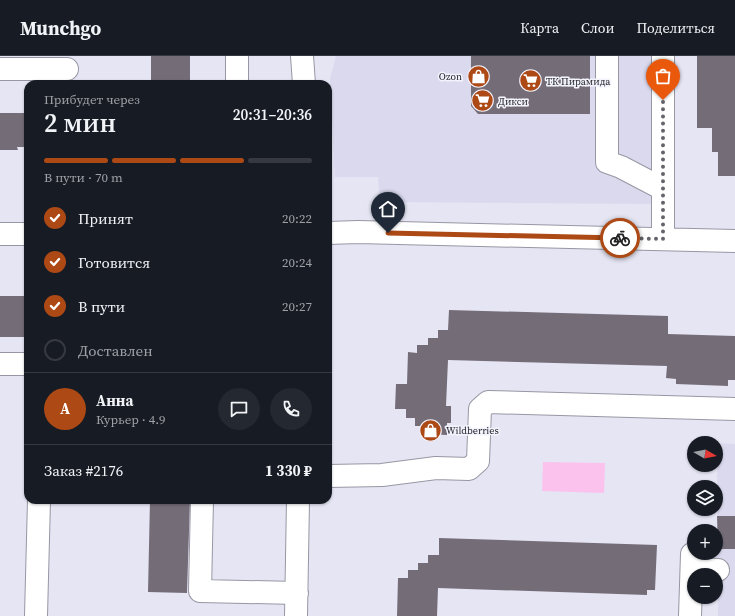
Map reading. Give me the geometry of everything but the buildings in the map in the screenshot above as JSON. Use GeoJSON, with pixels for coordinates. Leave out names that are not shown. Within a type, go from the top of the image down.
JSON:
{"type":"FeatureCollection","features":[{"type":"Feature","properties":{"kind":"street"},"geometry":{"type":"LineString","coordinates":[[237,56],[237,80]]}},
{"type":"Feature","properties":{"kind":"street"},"geometry":{"type":"LineString","coordinates":[[302,56],[304,80]]}},
{"type":"Feature","properties":{"kind":"street"},"geometry":{"type":"LineString","coordinates":[[607,56],[607,162],[621,167],[663,189]]}},
{"type":"Feature","properties":{"kind":"street"},"geometry":{"type":"LineString","coordinates":[[663,56],[663,239]]}},
{"type":"Feature","properties":{"kind":"street"},"geometry":{"type":"LineString","coordinates":[[0,69],[67,70]]}},
{"type":"Feature","properties":{"kind":"street"},"geometry":{"type":"LineString","coordinates":[[332,233],[358,232],[735,241]]}},
{"type":"Feature","properties":{"kind":"street"},"geometry":{"type":"LineString","coordinates":[[0,234],[24,234]]}},
{"type":"Feature","properties":{"kind":"street"},"geometry":{"type":"LineString","coordinates":[[0,364],[24,364]]}},
{"type":"Feature","properties":{"kind":"street"},"geometry":{"type":"LineString","coordinates":[[332,476],[382,475],[436,468],[469,469],[478,461],[480,409],[488,402],[735,409]]}},
{"type":"Feature","properties":{"kind":"street"},"geometry":{"type":"LineString","coordinates":[[36,616],[39,504]]}},
{"type":"Feature","properties":{"kind":"street"},"geometry":{"type":"LineString","coordinates":[[202,504],[200,591],[297,593]]}},
{"type":"Feature","properties":{"kind":"street"},"geometry":{"type":"LineString","coordinates":[[296,616],[298,504]]}},
{"type":"Feature","properties":{"kind":"street"},"geometry":{"type":"LineString","coordinates":[[692,568],[692,562],[712,568]]}},
{"type":"Feature","properties":{"kind":"street"},"geometry":{"type":"LineString","coordinates":[[690,604],[690,616]]}},
{"type":"Feature","properties":{"kind":"shaded area"},"geometry":{"type":"Polygon","coordinates":[[[336,56],[653,56],[653,204],[380,202],[378,177],[335,177],[332,80],[330,79],[336,56]]]}},
{"type":"Feature","properties":{"kind":"shaded area"},"geometry":{"type":"Polygon","coordinates":[[[723,443],[735,444],[735,616],[718,616],[718,604],[723,604],[723,568],[718,568],[718,560],[723,560],[723,524],[717,524],[717,516],[723,516],[723,480],[717,480],[717,472],[723,472],[723,443]]]}},
{"type":"Feature","properties":{"kind":"shaded area"},"geometry":{"type":"Polygon","coordinates":[[[543,462],[605,463],[604,493],[542,491],[543,462]]]}},
{"type":"Feature","properties":{"kind":"way so far"},"geometry":{"type":"LineString","coordinates":[[620,238],[663,239],[663,100]]}},
{"type":"Feature","properties":{"kind":"place","name":"Ozon"},"geometry":{"type":"Point","coordinates":[478,76]}},
{"type":"Feature","properties":{"kind":"place","name":"ТК Пирамида"},"geometry":{"type":"Point","coordinates":[531,81]}},
{"type":"Feature","properties":{"kind":"place","name":"Дикси"},"geometry":{"type":"Point","coordinates":[483,101]}},
{"type":"Feature","properties":{"kind":"place","name":"Wildberries"},"geometry":{"type":"Point","coordinates":[430,430]}},
{"type":"Feature","properties":{"kind":"route"},"geometry":{"type":"LineString","coordinates":[[388,233],[620,238]]}}]}
